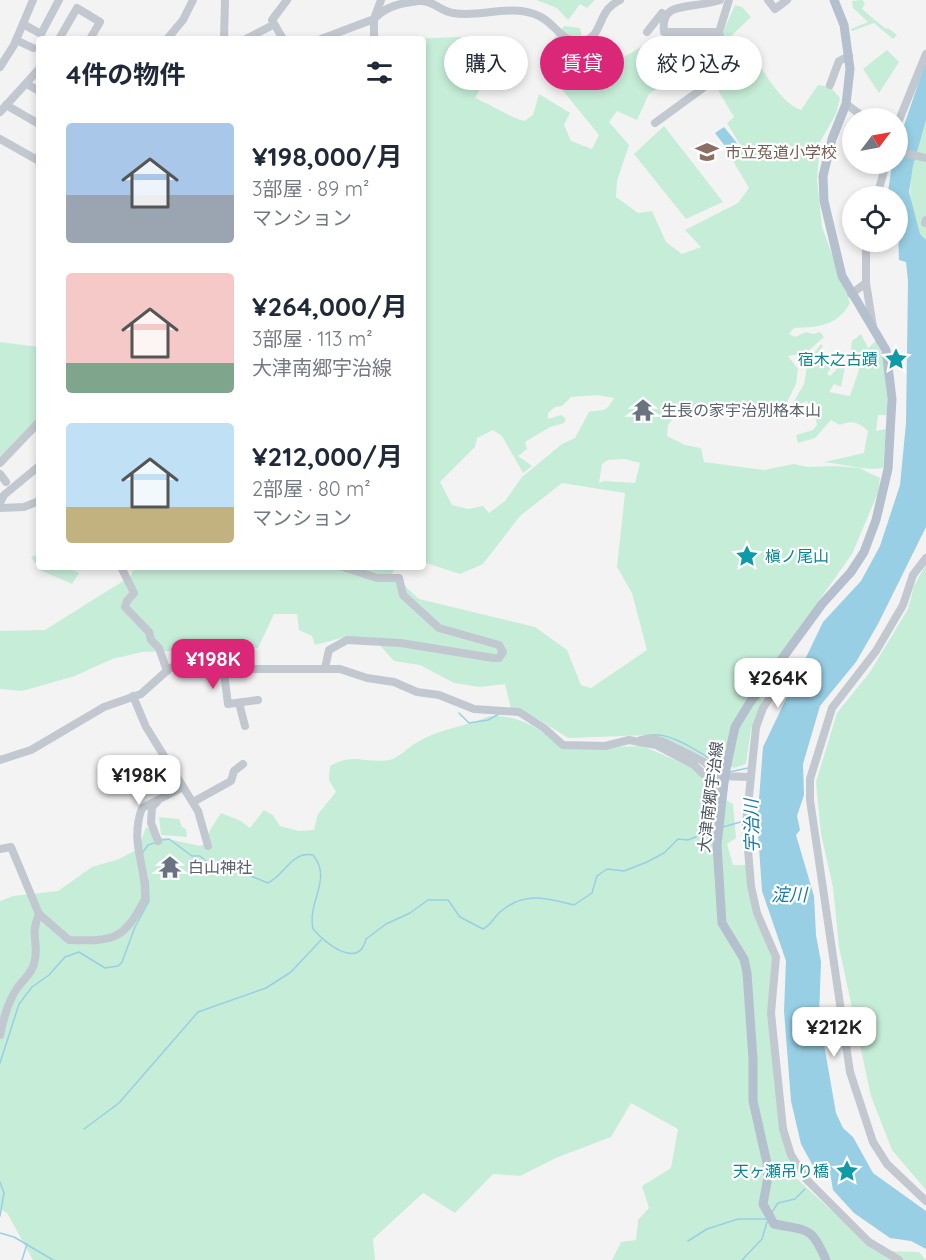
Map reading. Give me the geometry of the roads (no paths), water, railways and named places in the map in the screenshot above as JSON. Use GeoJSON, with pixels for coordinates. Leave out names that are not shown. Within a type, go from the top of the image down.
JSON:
{"type":"FeatureCollection","features":[{"type":"Feature","properties":{"kind":"main road","name":"大津南郷宇治線"},"geometry":{"type":"LineString","coordinates":[[826,1260],[819,1241],[806,1230],[771,1221],[764,1212],[763,1204],[768,1178],[767,1163],[753,1101],[753,1059],[747,973],[744,959],[722,923],[718,837],[726,764],[735,727],[774,669],[822,604],[851,573],[864,552],[876,520],[888,469],[892,399],[886,350],[851,294],[836,254],[824,201],[823,176],[827,156],[846,104],[849,56],[844,25],[834,0]]}},
{"type":"Feature","properties":{"kind":"street"},"geometry":{"type":"LineString","coordinates":[[0,67],[16,40],[33,0]]}},
{"type":"Feature","properties":{"kind":"street"},"geometry":{"type":"LineString","coordinates":[[23,24],[41,34],[59,0]]}},
{"type":"Feature","properties":{"kind":"street"},"geometry":{"type":"LineString","coordinates":[[170,36],[183,20],[193,0]]}},
{"type":"Feature","properties":{"kind":"street"},"geometry":{"type":"LineString","coordinates":[[224,36],[225,0]]}},
{"type":"Feature","properties":{"kind":"street"},"geometry":{"type":"LineString","coordinates":[[282,36],[272,20],[287,0]]}},
{"type":"Feature","properties":{"kind":"street"},"geometry":{"type":"LineString","coordinates":[[374,36],[374,19],[381,0]]}},
{"type":"Feature","properties":{"kind":"street"},"geometry":{"type":"LineString","coordinates":[[329,36],[374,19],[384,8],[430,1],[447,12],[456,14],[496,10],[538,15],[566,39],[584,41],[591,38],[609,7],[620,0]]}},
{"type":"Feature","properties":{"kind":"street"},"geometry":{"type":"LineString","coordinates":[[647,32],[668,4],[676,1],[710,3],[720,0]]}},
{"type":"Feature","properties":{"kind":"street"},"geometry":{"type":"LineString","coordinates":[[655,123],[729,69],[719,32],[729,0]]}},
{"type":"Feature","properties":{"kind":"street"},"geometry":{"type":"LineString","coordinates":[[768,0],[775,9],[787,0]]}},
{"type":"Feature","properties":{"kind":"street"},"geometry":{"type":"LineString","coordinates":[[61,36],[77,8],[100,22],[92,36]]}},
{"type":"Feature","properties":{"kind":"street"},"geometry":{"type":"LineString","coordinates":[[662,13],[664,32],[719,32]]}},
{"type":"Feature","properties":{"kind":"street"},"geometry":{"type":"LineString","coordinates":[[252,36],[273,25]]}},
{"type":"Feature","properties":{"kind":"street"},"geometry":{"type":"LineString","coordinates":[[16,40],[33,48]]}},
{"type":"Feature","properties":{"kind":"street"},"geometry":{"type":"LineString","coordinates":[[904,108],[926,54]]}},
{"type":"Feature","properties":{"kind":"street"},"geometry":{"type":"LineString","coordinates":[[830,85],[839,61],[849,56]]}},
{"type":"Feature","properties":{"kind":"street"},"geometry":{"type":"LineString","coordinates":[[0,112],[36,73]]}},
{"type":"Feature","properties":{"kind":"street"},"geometry":{"type":"LineString","coordinates":[[27,84],[36,89]]}},
{"type":"Feature","properties":{"kind":"street"},"geometry":{"type":"LineString","coordinates":[[846,104],[851,108]]}},
{"type":"Feature","properties":{"kind":"street"},"geometry":{"type":"LineString","coordinates":[[6,105],[36,122]]}},
{"type":"Feature","properties":{"kind":"street"},"geometry":{"type":"LineString","coordinates":[[0,139],[36,159]]}},
{"type":"Feature","properties":{"kind":"street"},"geometry":{"type":"LineString","coordinates":[[908,154],[925,158]]}},
{"type":"Feature","properties":{"kind":"street"},"geometry":{"type":"LineString","coordinates":[[866,252],[866,283],[873,327]]}},
{"type":"Feature","properties":{"kind":"street"},"geometry":{"type":"LineString","coordinates":[[851,294],[866,283]]}},
{"type":"Feature","properties":{"kind":"street"},"geometry":{"type":"LineString","coordinates":[[0,463],[35,434]]}},
{"type":"Feature","properties":{"kind":"street"},"geometry":{"type":"LineString","coordinates":[[0,503],[9,485],[36,468]]}},
{"type":"Feature","properties":{"kind":"street"},"geometry":{"type":"LineString","coordinates":[[0,474],[9,485]]}},
{"type":"Feature","properties":{"kind":"street"},"geometry":{"type":"LineString","coordinates":[[0,508],[24,507],[36,502]]}},
{"type":"Feature","properties":{"kind":"street"},"geometry":{"type":"LineString","coordinates":[[926,558],[913,574],[903,605],[876,651],[832,708],[810,779],[810,800],[850,1072],[873,1142],[887,1164],[926,1201]]}},
{"type":"Feature","properties":{"kind":"street"},"geometry":{"type":"LineString","coordinates":[[122,570],[134,593],[127,601],[126,607],[149,632],[150,638],[159,648],[167,671]]}},
{"type":"Feature","properties":{"kind":"street"},"geometry":{"type":"LineString","coordinates":[[325,668],[329,650],[347,640],[401,644],[493,658],[499,658],[503,652],[499,645],[439,628],[403,595],[399,578],[377,578],[352,570]]}},
{"type":"Feature","properties":{"kind":"street"},"geometry":{"type":"LineString","coordinates":[[0,760],[31,750],[104,707],[149,688],[167,671],[178,665],[188,664],[224,673],[253,669],[325,668],[340,669],[367,678],[394,682],[474,709],[519,712],[544,728],[563,745],[570,747],[604,746],[629,740],[656,745],[694,765],[715,785],[724,785]]}},
{"type":"Feature","properties":{"kind":"street"},"geometry":{"type":"LineString","coordinates":[[774,669],[780,675],[781,680],[763,708],[756,727],[750,762],[746,825],[751,886],[757,913],[776,957],[771,1013],[780,1081],[783,1130],[797,1168],[807,1180],[869,1242],[899,1260]]}},
{"type":"Feature","properties":{"kind":"street"},"geometry":{"type":"LineString","coordinates":[[224,673],[228,704],[258,700]]}},
{"type":"Feature","properties":{"kind":"street"},"geometry":{"type":"LineString","coordinates":[[133,696],[147,729],[180,789],[193,802],[203,824],[208,846]]}},
{"type":"Feature","properties":{"kind":"street"},"geometry":{"type":"LineString","coordinates":[[239,702],[245,726]]}},
{"type":"Feature","properties":{"kind":"street"},"geometry":{"type":"LineString","coordinates":[[639,741],[651,738],[664,742],[703,761],[720,776],[749,774]]}},
{"type":"Feature","properties":{"kind":"street"},"geometry":{"type":"LineString","coordinates":[[193,802],[231,781],[234,771],[243,764]]}},
{"type":"Feature","properties":{"kind":"street"},"geometry":{"type":"LineString","coordinates":[[159,840],[151,823],[152,807],[180,789]]}},
{"type":"Feature","properties":{"kind":"street"},"geometry":{"type":"LineString","coordinates":[[0,849],[11,847],[39,914],[69,940],[111,940],[123,931],[145,899],[137,846],[138,821],[142,808],[180,789]]}},
{"type":"Feature","properties":{"kind":"street"},"geometry":{"type":"LineString","coordinates":[[0,1035],[4,1014],[12,998],[31,973],[36,950],[33,931],[39,914]]}},
{"type":"Feature","properties":{"kind":"water","name":"淀川"},"geometry":{"type":"Polygon","coordinates":[[[926,61],[926,120],[913,166],[909,192],[920,234],[926,240],[926,527],[878,624],[856,662],[820,706],[803,764],[804,795],[797,816],[800,830],[796,835],[814,896],[816,935],[821,962],[819,1016],[836,1113],[843,1128],[853,1137],[873,1173],[926,1211],[926,1249],[911,1241],[890,1238],[854,1213],[833,1190],[830,1173],[823,1173],[824,1177],[819,1177],[801,1144],[791,1101],[784,1011],[786,961],[762,891],[758,833],[760,833],[760,825],[757,825],[763,747],[823,622],[861,581],[880,546],[900,485],[906,423],[908,281],[906,262],[899,260],[899,252],[908,252],[908,186],[889,186],[891,174],[908,174],[908,114],[926,61]]]}},
{"type":"Feature","properties":{"kind":"water"},"geometry":{"type":"Polygon","coordinates":[[[724,127],[737,143],[728,150],[715,133],[724,127]]]}},
{"type":"Feature","properties":{"kind":"waterway"},"geometry":{"type":"LineString","coordinates":[[459,713],[469,723],[488,720],[499,714]]}},
{"type":"Feature","properties":{"kind":"waterway"},"geometry":{"type":"LineString","coordinates":[[653,735],[679,741],[722,769]]}},
{"type":"Feature","properties":{"kind":"waterway"},"geometry":{"type":"LineString","coordinates":[[729,772],[748,768]]}},
{"type":"Feature","properties":{"kind":"waterway","name":"宇治川"},"geometry":{"type":"LineString","coordinates":[[723,827],[744,821]]}},
{"type":"Feature","properties":{"kind":"waterway","name":"宇治川"},"geometry":{"type":"LineString","coordinates":[[748,821],[759,821]]}},
{"type":"Feature","properties":{"kind":"waterway"},"geometry":{"type":"LineString","coordinates":[[162,840],[169,839],[192,856],[200,856],[207,862],[219,863],[268,883],[299,856],[313,855],[321,873],[313,909],[313,929],[325,941],[341,951],[356,953],[362,948],[366,939],[386,924],[410,913],[428,900],[448,900],[460,917],[483,929],[500,912],[518,901],[535,898],[574,905],[592,893],[597,876],[607,869],[624,871],[664,853],[678,839],[688,840],[715,829]]}},
{"type":"Feature","properties":{"kind":"waterway"},"geometry":{"type":"LineString","coordinates":[[143,852],[148,845],[154,843]]}},
{"type":"Feature","properties":{"kind":"waterway"},"geometry":{"type":"LineString","coordinates":[[0,1063],[19,1004],[32,987],[49,975],[65,957],[79,952],[105,968],[118,966],[122,962],[135,927],[149,901],[148,880]]}},
{"type":"Feature","properties":{"kind":"waterway"},"geometry":{"type":"LineString","coordinates":[[84,1129],[119,1103],[198,1012],[266,988],[291,972],[321,940]]}},
{"type":"Feature","properties":{"kind":"waterway"},"geometry":{"type":"LineString","coordinates":[[0,1182],[4,1193],[0,1216]]}},
{"type":"Feature","properties":{"kind":"waterway"},"geometry":{"type":"LineString","coordinates":[[772,1212],[778,1203],[795,1199],[805,1189]]}},
{"type":"Feature","properties":{"kind":"waterway"},"geometry":{"type":"LineString","coordinates":[[688,1241],[707,1229],[738,1219],[766,1219]]}},
{"type":"Feature","properties":{"kind":"waterway"},"geometry":{"type":"LineString","coordinates":[[742,1260],[762,1239],[767,1222]]}},
{"type":"Feature","properties":{"kind":"waterway"},"geometry":{"type":"LineString","coordinates":[[0,1233],[14,1237],[53,1260]]}},
{"type":"Feature","properties":{"kind":"waterway"},"geometry":{"type":"LineString","coordinates":[[22,1260],[27,1244]]}},
{"type":"Feature","properties":{"kind":"place","name":"市立菟道小学校"},"geometry":{"type":"Point","coordinates":[707,152]}},
{"type":"Feature","properties":{"kind":"place","name":"宿木之古蹟"},"geometry":{"type":"Point","coordinates":[896,359]}},
{"type":"Feature","properties":{"kind":"place","name":"生長の家宇治別格本山"},"geometry":{"type":"Point","coordinates":[643,410]}},
{"type":"Feature","properties":{"kind":"place","name":"槇ノ尾山"},"geometry":{"type":"Point","coordinates":[747,556]}},
{"type":"Feature","properties":{"kind":"place","name":"白山神社"},"geometry":{"type":"Point","coordinates":[170,867]}},
{"type":"Feature","properties":{"kind":"place","name":"天ヶ瀬吊り橋"},"geometry":{"type":"Point","coordinates":[847,1171]}}]}
